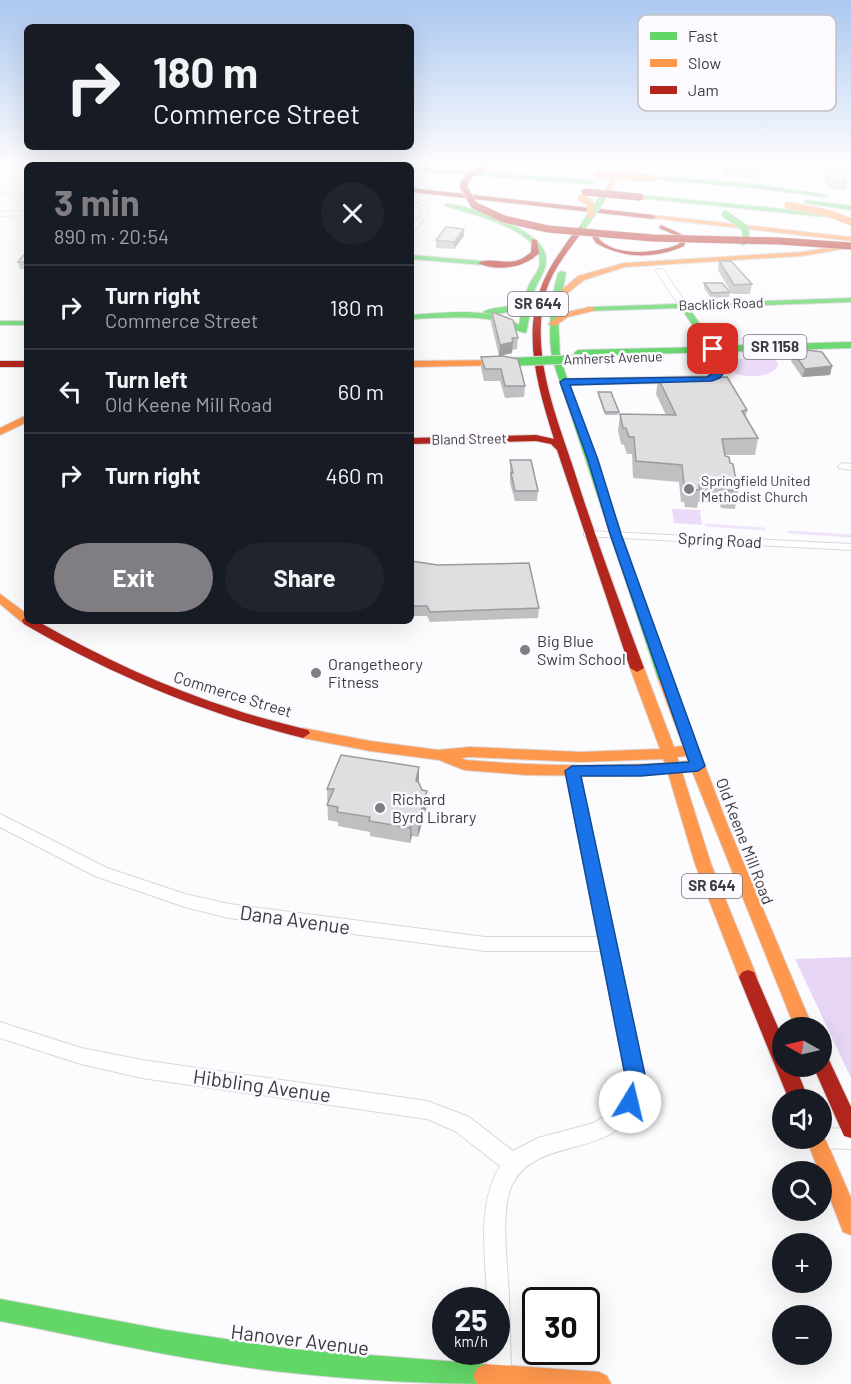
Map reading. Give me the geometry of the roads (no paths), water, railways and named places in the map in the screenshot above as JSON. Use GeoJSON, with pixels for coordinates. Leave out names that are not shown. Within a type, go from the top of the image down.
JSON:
{"type":"FeatureCollection","features":[{"type":"Feature","properties":{"kind":"main road"},"geometry":{"type":"LineString","coordinates":[[512,228],[534,240],[542,249],[544,260],[526,301],[523,331]]}},
{"type":"Feature","properties":{"kind":"main road"},"geometry":{"type":"LineString","coordinates":[[541,228],[608,237],[851,246]]}},
{"type":"Feature","properties":{"kind":"main road","name":"SR 644"},"geometry":{"type":"LineString","coordinates":[[587,228],[553,268],[540,296],[534,333],[538,371],[588,534],[669,753],[703,864],[772,1035]]}},
{"type":"Feature","properties":{"kind":"main road","name":"Old Keene Mill Road"},"geometry":{"type":"LineString","coordinates":[[588,228],[560,279],[552,324],[555,352],[593,460],[615,534],[698,766],[759,922],[799,1017]]}},
{"type":"Feature","properties":{"kind":"main road"},"geometry":{"type":"LineString","coordinates":[[592,228],[599,243],[627,252],[663,252],[675,249],[683,243],[682,237],[659,228]]}},
{"type":"Feature","properties":{"kind":"main road"},"geometry":{"type":"LineString","coordinates":[[560,279],[591,264],[710,252],[742,242],[747,235],[745,228]]}},
{"type":"Feature","properties":{"kind":"main road"},"geometry":{"type":"LineString","coordinates":[[749,228],[851,239]]}},
{"type":"Feature","properties":{"kind":"main road"},"geometry":{"type":"LineString","coordinates":[[794,228],[851,234]]}},
{"type":"Feature","properties":{"kind":"main road"},"geometry":{"type":"LineString","coordinates":[[414,257],[507,265],[527,262],[535,253],[534,240]]}},
{"type":"Feature","properties":{"kind":"main road"},"geometry":{"type":"LineString","coordinates":[[643,258],[851,246]]}},
{"type":"Feature","properties":{"kind":"main road"},"geometry":{"type":"LineString","coordinates":[[749,258],[814,253],[851,246]]}},
{"type":"Feature","properties":{"kind":"main road"},"geometry":{"type":"LineString","coordinates":[[590,309],[569,305],[556,298],[575,282],[604,269],[647,262],[851,255]]}},
{"type":"Feature","properties":{"kind":"main road","name":"Backlick Road"},"geometry":{"type":"LineString","coordinates":[[590,309],[851,300]]}},
{"type":"Feature","properties":{"kind":"main road"},"geometry":{"type":"LineString","coordinates":[[445,316],[455,313],[514,308],[526,301]]}},
{"type":"Feature","properties":{"kind":"main road"},"geometry":{"type":"LineString","coordinates":[[564,382],[706,380],[717,376],[721,371],[714,352],[683,306]]}},
{"type":"Feature","properties":{"kind":"main road"},"geometry":{"type":"LineString","coordinates":[[552,324],[565,315],[590,309]]}},
{"type":"Feature","properties":{"kind":"main road"},"geometry":{"type":"LineString","coordinates":[[414,317],[503,318],[516,322],[523,331],[538,371]]}},
{"type":"Feature","properties":{"kind":"main road"},"geometry":{"type":"LineString","coordinates":[[0,324],[24,323]]}},
{"type":"Feature","properties":{"kind":"main road","name":"Amherst Avenue"},"geometry":{"type":"LineString","coordinates":[[414,358],[508,358],[714,352],[851,345]]}},
{"type":"Feature","properties":{"kind":"main road","name":"Amherst Avenue"},"geometry":{"type":"LineString","coordinates":[[714,352],[851,351]]}},
{"type":"Feature","properties":{"kind":"main road","name":"Amherst Avenue"},"geometry":{"type":"LineString","coordinates":[[414,364],[508,358]]}},
{"type":"Feature","properties":{"kind":"main road"},"geometry":{"type":"LineString","coordinates":[[2,366],[24,364]]}},
{"type":"Feature","properties":{"kind":"main road"},"geometry":{"type":"LineString","coordinates":[[2,366],[24,370]]}},
{"type":"Feature","properties":{"kind":"main road"},"geometry":{"type":"LineString","coordinates":[[0,432],[24,420]]}},
{"type":"Feature","properties":{"kind":"main road"},"geometry":{"type":"LineString","coordinates":[[527,438],[547,433],[554,421]]}},
{"type":"Feature","properties":{"kind":"main road"},"geometry":{"type":"LineString","coordinates":[[527,438],[550,441],[562,449]]}},
{"type":"Feature","properties":{"kind":"main road","name":"Bland Street"},"geometry":{"type":"LineString","coordinates":[[414,441],[527,438]]}},
{"type":"Feature","properties":{"kind":"main road","name":"Commerce Street"},"geometry":{"type":"LineString","coordinates":[[0,598],[24,618]]}},
{"type":"Feature","properties":{"kind":"main road","name":"Commerce Street"},"geometry":{"type":"LineString","coordinates":[[32,624],[53,638],[122,673],[167,692],[226,712],[324,737],[443,756],[464,765],[572,771],[698,766]]}},
{"type":"Feature","properties":{"kind":"main road","name":"Commerce Street"},"geometry":{"type":"LineString","coordinates":[[443,756],[466,752],[526,756],[623,757],[693,750]]}},
{"type":"Feature","properties":{"kind":"main road"},"geometry":{"type":"LineString","coordinates":[[827,1077],[851,1129]]}},
{"type":"Feature","properties":{"kind":"main road"},"geometry":{"type":"LineString","coordinates":[[820,1149],[851,1224]]}},
{"type":"Feature","properties":{"kind":"main road","name":"Hanover Avenue"},"geometry":{"type":"LineString","coordinates":[[0,1310],[166,1342],[291,1361],[500,1380],[592,1384]]}},
{"type":"Feature","properties":{"kind":"street"},"geometry":{"type":"LineString","coordinates":[[660,272],[683,306]]}},
{"type":"Feature","properties":{"kind":"street","name":"Spring Road"},"geometry":{"type":"LineString","coordinates":[[588,534],[851,547]]}},
{"type":"Feature","properties":{"kind":"street"},"geometry":{"type":"LineString","coordinates":[[500,1380],[496,1220],[504,1177],[513,1163],[549,1145],[605,1128],[619,1118],[630,1102],[635,1075],[572,771]]}},
{"type":"Feature","properties":{"kind":"street","name":"Dana Avenue"},"geometry":{"type":"LineString","coordinates":[[0,820],[101,872],[176,898],[229,911],[485,944],[531,946],[608,944]]}},
{"type":"Feature","properties":{"kind":"street","name":"Hibbling Avenue"},"geometry":{"type":"LineString","coordinates":[[0,1030],[81,1056],[142,1069],[427,1110],[462,1124],[513,1163]]}},
{"type":"Feature","properties":{"kind":"street"},"geometry":{"type":"LineString","coordinates":[[832,1138],[851,1138]]}},
{"type":"Feature","properties":{"kind":"waterway"},"geometry":{"type":"LineString","coordinates":[[706,525],[764,529]]}},
{"type":"Feature","properties":{"kind":"waterway"},"geometry":{"type":"LineString","coordinates":[[789,532],[851,536]]}},
{"type":"Feature","properties":{"kind":"place","name":"Springfield United Methodist Church"},"geometry":{"type":"Point","coordinates":[689,489]}},
{"type":"Feature","properties":{"kind":"place","name":"Big Blue Swim School"},"geometry":{"type":"Point","coordinates":[525,650]}},
{"type":"Feature","properties":{"kind":"place","name":"Orangetheory Fitness"},"geometry":{"type":"Point","coordinates":[316,673]}},
{"type":"Feature","properties":{"kind":"place","name":"Richard Byrd Library"},"geometry":{"type":"Point","coordinates":[380,808]}}]}
